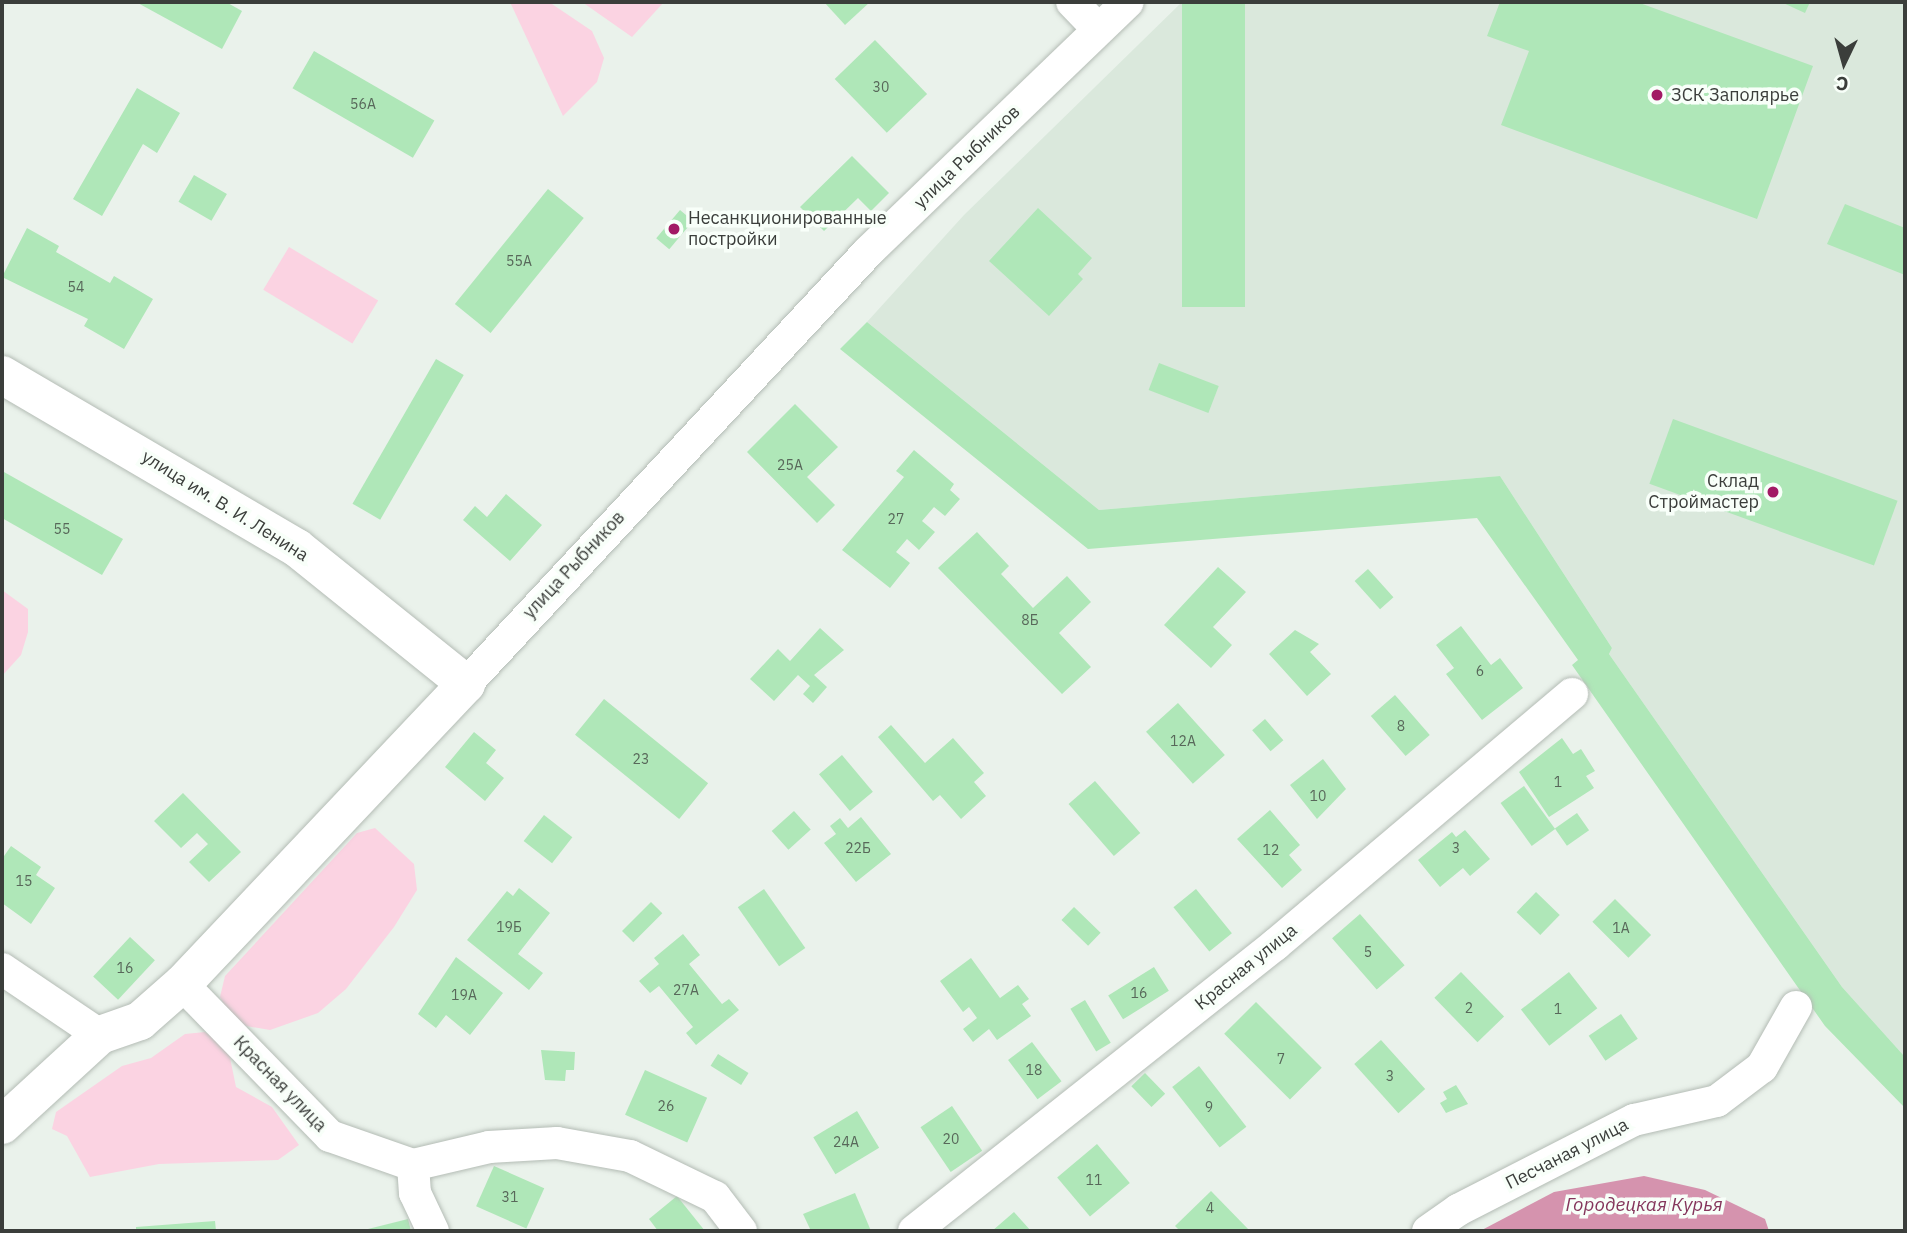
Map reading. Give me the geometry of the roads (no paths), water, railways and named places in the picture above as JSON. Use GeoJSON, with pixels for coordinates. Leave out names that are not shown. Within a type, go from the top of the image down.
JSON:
{"type":"FeatureCollection","features":[{"type":"Feature","properties":{"kind":"main road","name":"улица им. В. И. Ленина"},"geometry":{"type":"LineString","coordinates":[[2,375],[297,548],[466,684]]}},
{"type":"Feature","properties":{"kind":"main road","name":"улица Рыбников"},"geometry":{"type":"LineString","coordinates":[[100,1035],[140,1021],[182,984],[466,684]]}},
{"type":"Feature","properties":{"kind":"main road"},"geometry":{"type":"LineString","coordinates":[[2,1125],[100,1035]]}},
{"type":"Feature","properties":{"kind":"street"},"geometry":{"type":"LineString","coordinates":[[1072,2],[1098,29]]}},
{"type":"Feature","properties":{"kind":"street","name":"улица Рыбников"},"geometry":{"type":"LineString","coordinates":[[466,684],[869,251],[1128,2]]}},
{"type":"Feature","properties":{"kind":"street","name":"Красная улица"},"geometry":{"type":"LineString","coordinates":[[914,1231],[1275,945],[1572,694]]}},
{"type":"Feature","properties":{"kind":"street"},"geometry":{"type":"LineString","coordinates":[[2,969],[100,1035]]}},
{"type":"Feature","properties":{"kind":"street","name":"Красная улица"},"geometry":{"type":"LineString","coordinates":[[182,984],[330,1136],[413,1165]]}},
{"type":"Feature","properties":{"kind":"street","name":"Песчаная улица"},"geometry":{"type":"LineString","coordinates":[[1428,1231],[1458,1210],[1634,1120],[1717,1101],[1762,1067],[1796,1007]]}},
{"type":"Feature","properties":{"kind":"street"},"geometry":{"type":"LineString","coordinates":[[433,1231],[415,1193],[413,1165],[489,1147],[557,1143],[630,1156],[715,1197],[741,1231]]}},
{"type":"Feature","properties":{"kind":"water","name":"Городецкая Курья"},"geometry":{"type":"Polygon","coordinates":[[[1644,1176],[1705,1190],[1765,1219],[1769,1231],[1480,1231],[1554,1192],[1644,1176]]]}},
{"type":"Feature","properties":{"kind":"place","name":"ЗСК Заполярье"},"geometry":{"type":"Point","coordinates":[1657,95]}},
{"type":"Feature","properties":{"kind":"place","name":"Несанкционированные постройки"},"geometry":{"type":"Point","coordinates":[674,229]}},
{"type":"Feature","properties":{"kind":"place","name":"Склад Строймастер"},"geometry":{"type":"Point","coordinates":[1773,492]}}]}
